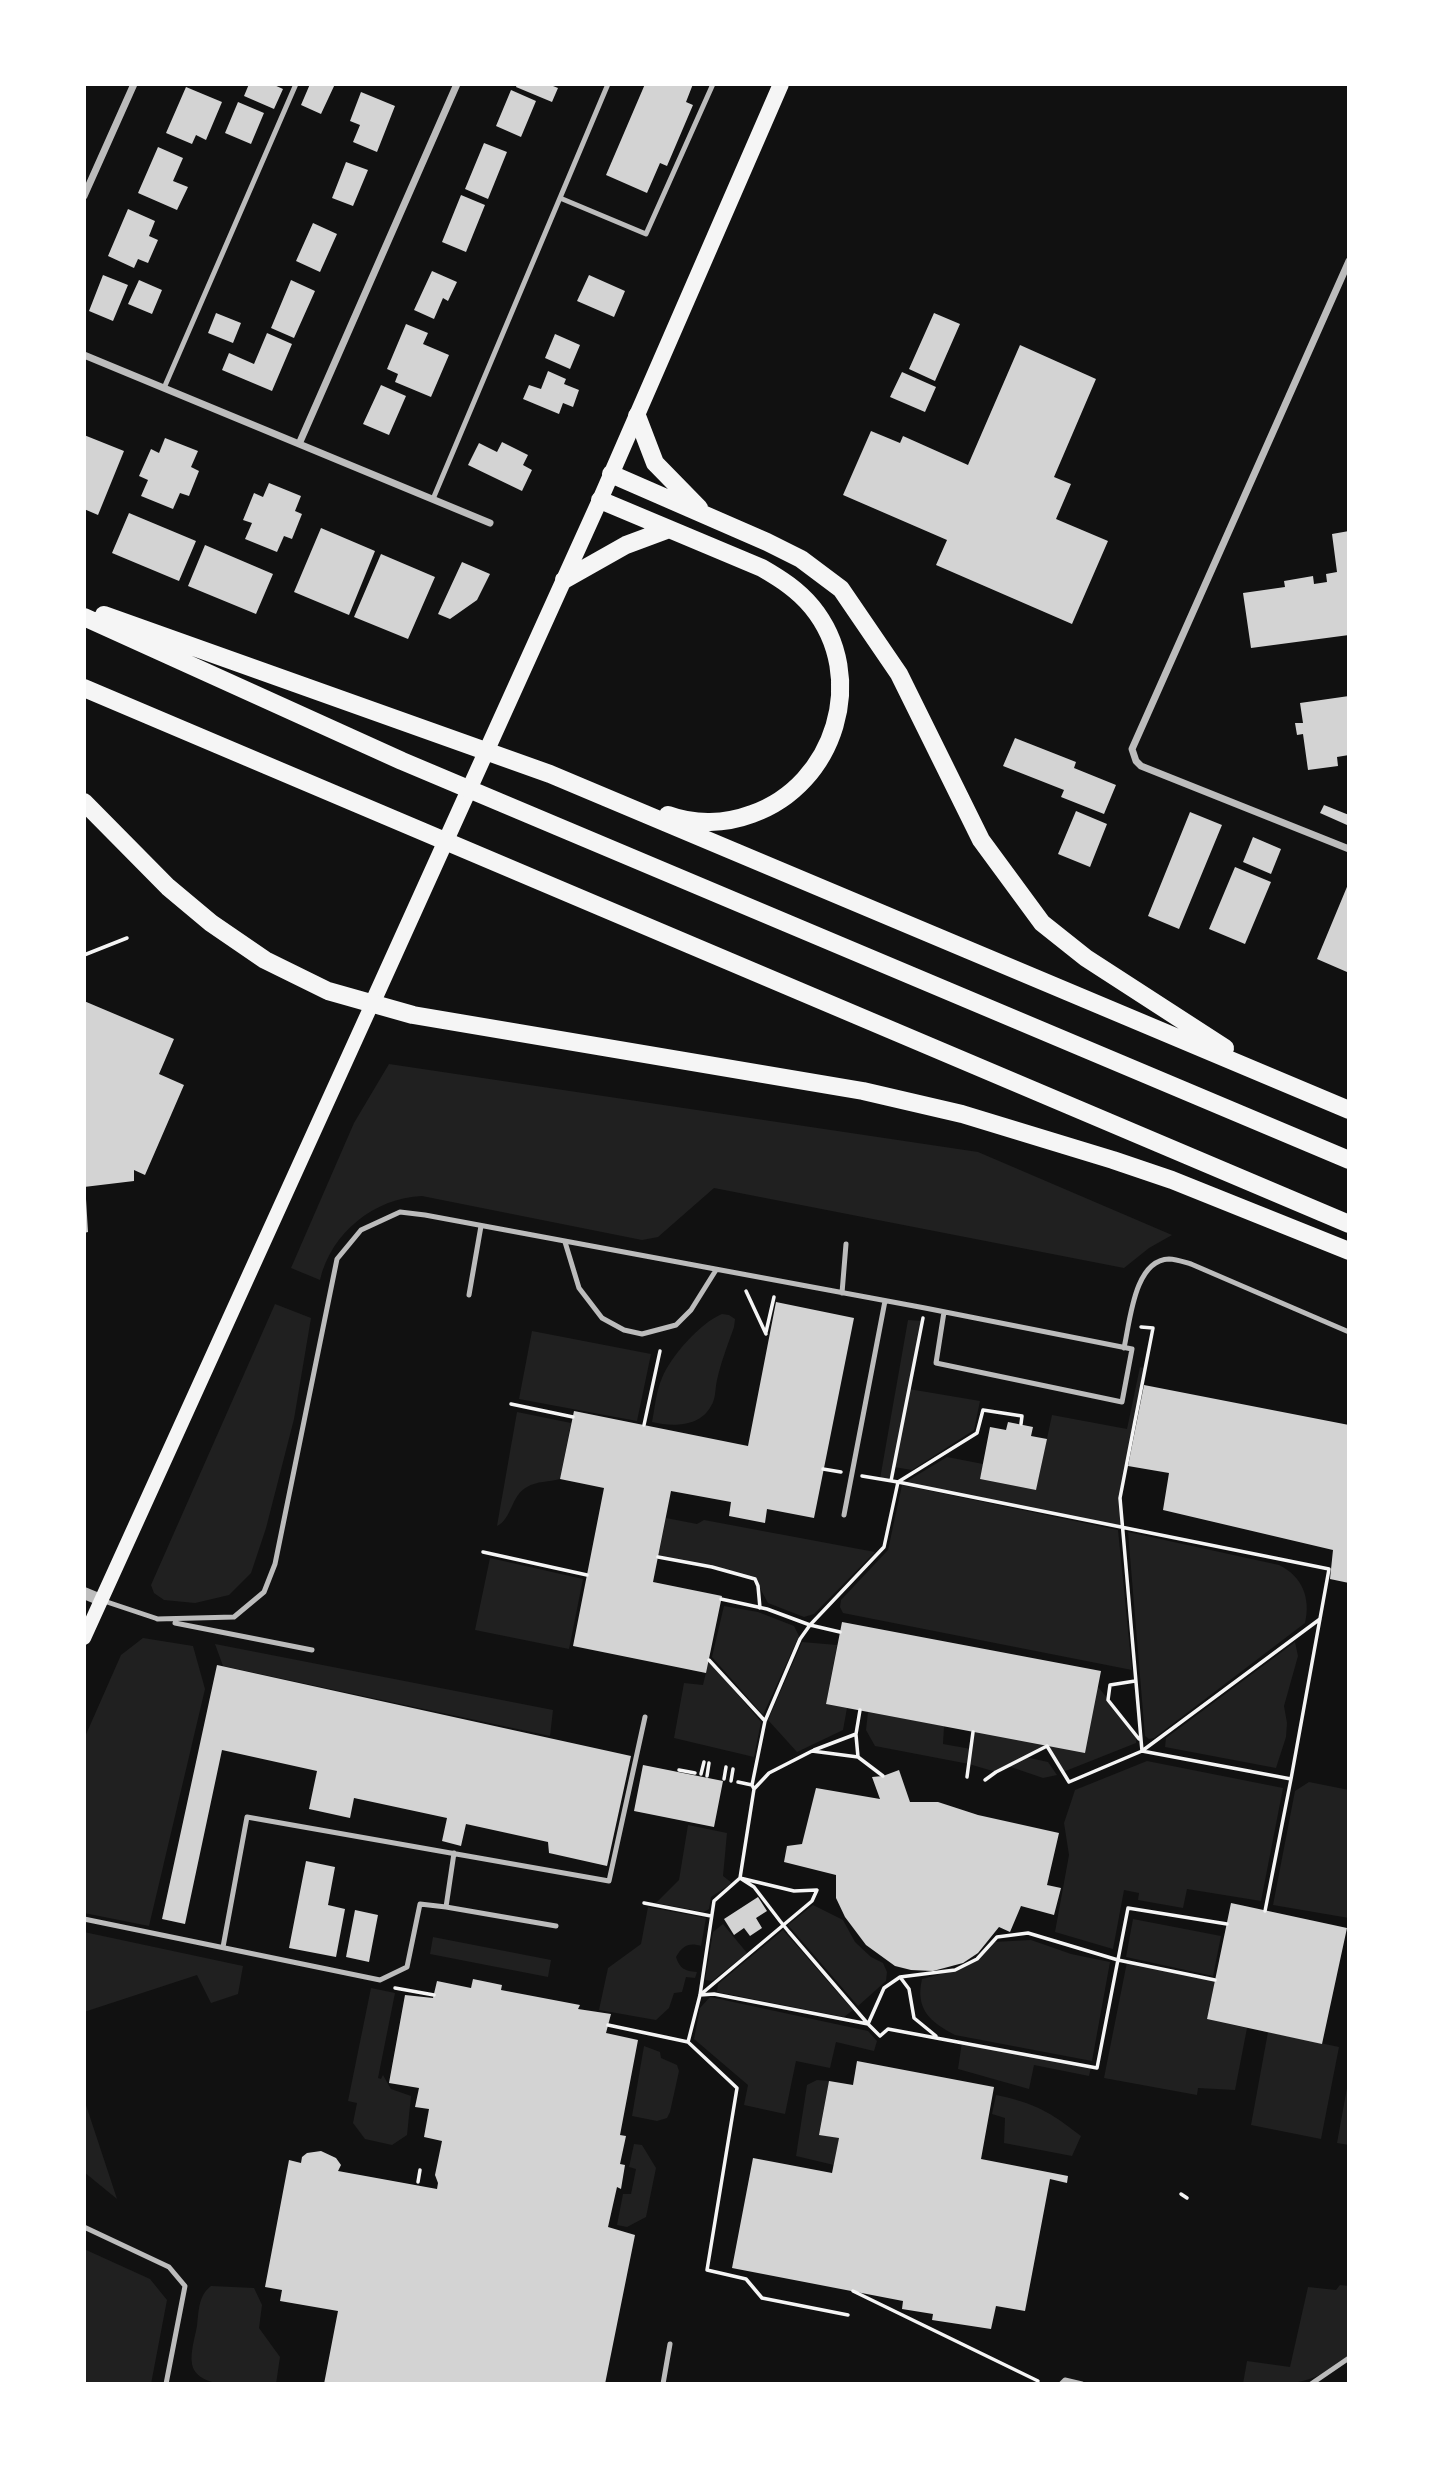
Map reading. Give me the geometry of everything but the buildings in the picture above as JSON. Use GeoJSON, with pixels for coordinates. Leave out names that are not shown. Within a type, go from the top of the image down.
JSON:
{"type":"FeatureCollection","features":[{"type":"Feature","properties":{"kind":"highway"},"geometry":{"type":"LineString","coordinates":[[637,416],[655,463],[706,516]]}},
{"type":"Feature","properties":{"kind":"highway"},"geometry":{"type":"LineString","coordinates":[[611,474],[801,559],[841,589],[899,674],[981,840],[1042,923],[1086,958],[1215,1043],[1346,1109]]}},
{"type":"Feature","properties":{"kind":"highway"},"geometry":{"type":"LineString","coordinates":[[84,608],[677,818],[720,822],[762,811],[782,800],[813,771],[825,752],[839,711],[841,689],[834,646],[825,626],[813,608],[781,579],[600,500]]}},
{"type":"Feature","properties":{"kind":"highway"},"geometry":{"type":"LineString","coordinates":[[564,580],[626,545],[669,528]]}},
{"type":"Feature","properties":{"kind":"highway"},"geometry":{"type":"LineString","coordinates":[[84,617],[402,761],[1349,1160]]}},
{"type":"Feature","properties":{"kind":"highway"},"geometry":{"type":"LineString","coordinates":[[84,688],[1349,1224]]}},
{"type":"Feature","properties":{"kind":"highway"},"geometry":{"type":"LineString","coordinates":[[550,774],[1346,1109]]}},
{"type":"Feature","properties":{"kind":"highway"},"geometry":{"type":"LineString","coordinates":[[84,802],[169,887],[238,943],[294,976],[327,990],[413,1014],[863,1091],[962,1114],[1060,1142],[1148,1172],[1349,1251]]}},
{"type":"Feature","properties":{"kind":"main road"},"geometry":{"type":"LineString","coordinates":[[84,1638],[600,500],[781,84]]}},
{"type":"Feature","properties":{"kind":"street"},"geometry":{"type":"LineString","coordinates":[[84,196],[134,84]]}},
{"type":"Feature","properties":{"kind":"street"},"geometry":{"type":"LineString","coordinates":[[299,444],[457,84]]}},
{"type":"Feature","properties":{"kind":"street"},"geometry":{"type":"LineString","coordinates":[[1349,261],[1134,743],[1133,755],[1141,766],[1349,849]]}},
{"type":"Feature","properties":{"kind":"street"},"geometry":{"type":"LineString","coordinates":[[84,355],[490,523]]}},
{"type":"Feature","properties":{"kind":"street"},"geometry":{"type":"LineString","coordinates":[[84,1593],[101,1600]]}},
{"type":"Feature","properties":{"kind":"lane"},"geometry":{"type":"LineString","coordinates":[[163,388],[296,84]]}},
{"type":"Feature","properties":{"kind":"lane"},"geometry":{"type":"LineString","coordinates":[[433,499],[608,84]]}},
{"type":"Feature","properties":{"kind":"lane"},"geometry":{"type":"LineString","coordinates":[[560,198],[646,234],[713,84]]}},
{"type":"Feature","properties":{"kind":"lane"},"geometry":{"type":"LineString","coordinates":[[157,1619],[234,1617],[264,1591],[275,1564],[337,1259],[361,1230],[400,1212],[925,1308],[1132,1349],[1122,1402],[936,1363],[944,1312]]}},
{"type":"Feature","properties":{"kind":"lane"},"geometry":{"type":"LineString","coordinates":[[469,1295],[481,1226]]}},
{"type":"Feature","properties":{"kind":"lane"},"geometry":{"type":"LineString","coordinates":[[565,1242],[579,1288],[602,1318],[624,1330],[642,1334],[676,1325],[691,1310],[716,1270]]}},
{"type":"Feature","properties":{"kind":"lane"},"geometry":{"type":"LineString","coordinates":[[842,1293],[846,1244]]}},
{"type":"Feature","properties":{"kind":"lane"},"geometry":{"type":"LineString","coordinates":[[1124,1348],[1141,1277],[1153,1264],[1167,1259],[1191,1264],[1349,1332]]}},
{"type":"Feature","properties":{"kind":"lane"},"geometry":{"type":"LineString","coordinates":[[844,1515],[885,1301]]}},
{"type":"Feature","properties":{"kind":"lane"},"geometry":{"type":"LineString","coordinates":[[101,1600],[157,1619],[312,1650]]}},
{"type":"Feature","properties":{"kind":"lane"},"geometry":{"type":"LineString","coordinates":[[223,1947],[247,1817],[609,1881],[645,1717]]}},
{"type":"Feature","properties":{"kind":"lane"},"geometry":{"type":"LineString","coordinates":[[446,1907],[454,1853]]}},
{"type":"Feature","properties":{"kind":"lane"},"geometry":{"type":"LineString","coordinates":[[84,1919],[380,1980],[407,1968],[420,1904],[556,1926]]}},
{"type":"Feature","properties":{"kind":"lane"},"geometry":{"type":"LineString","coordinates":[[84,2227],[169,2267],[185,2286],[166,2384]]}},
{"type":"Feature","properties":{"kind":"lane"},"geometry":{"type":"LineString","coordinates":[[663,2384],[670,2344]]}},
{"type":"Feature","properties":{"kind":"lane"},"geometry":{"type":"LineString","coordinates":[[1311,2384],[1349,2358]]}},
{"type":"Feature","properties":{"kind":"lane"},"geometry":{"type":"LineString","coordinates":[[1061,2384],[1065,2381],[1082,2384]]}},
{"type":"Feature","properties":{"kind":"path"},"geometry":{"type":"LineString","coordinates":[[84,955],[127,938]]}},
{"type":"Feature","properties":{"kind":"path"},"geometry":{"type":"LineString","coordinates":[[746,1291],[765,1334],[774,1297]]}},
{"type":"Feature","properties":{"kind":"path"},"geometry":{"type":"LineString","coordinates":[[891,1481],[925,1308]]}},
{"type":"Feature","properties":{"kind":"path"},"geometry":{"type":"LineString","coordinates":[[1129,1325],[1153,1328],[1120,1498],[1142,1751]]}},
{"type":"Feature","properties":{"kind":"path"},"geometry":{"type":"LineString","coordinates":[[645,1425],[660,1351]]}},
{"type":"Feature","properties":{"kind":"path"},"geometry":{"type":"LineString","coordinates":[[511,1404],[572,1417]]}},
{"type":"Feature","properties":{"kind":"path"},"geometry":{"type":"LineString","coordinates":[[688,2042],[701,1994],[714,1901],[740,1878],[765,1721],[800,1639],[884,1547],[898,1482],[977,1433],[983,1410],[1022,1416],[1020,1424]]}},
{"type":"Feature","properties":{"kind":"path"},"geometry":{"type":"LineString","coordinates":[[880,1479],[1329,1569],[1265,1911]]}},
{"type":"Feature","properties":{"kind":"path"},"geometry":{"type":"LineString","coordinates":[[483,1552],[587,1575]]}},
{"type":"Feature","properties":{"kind":"path"},"geometry":{"type":"LineString","coordinates":[[658,1557],[712,1567],[755,1579],[760,1608]]}},
{"type":"Feature","properties":{"kind":"path"},"geometry":{"type":"LineString","coordinates":[[721,1600],[760,1608],[840,1632]]}},
{"type":"Feature","properties":{"kind":"path"},"geometry":{"type":"LineString","coordinates":[[985,1780],[1047,1746],[1069,1782],[1142,1751],[1320,1619]]}},
{"type":"Feature","properties":{"kind":"path"},"geometry":{"type":"LineString","coordinates":[[709,1660],[765,1721]]}},
{"type":"Feature","properties":{"kind":"path"},"geometry":{"type":"LineString","coordinates":[[1136,1681],[1110,1685],[1108,1700],[1141,1741]]}},
{"type":"Feature","properties":{"kind":"path"},"geometry":{"type":"LineString","coordinates":[[858,1757],[856,1734],[860,1710]]}},
{"type":"Feature","properties":{"kind":"path"},"geometry":{"type":"LineString","coordinates":[[967,1777],[974,1732]]}},
{"type":"Feature","properties":{"kind":"path"},"geometry":{"type":"LineString","coordinates":[[753,1787],[769,1773],[812,1751],[856,1734]]}},
{"type":"Feature","properties":{"kind":"path"},"geometry":{"type":"LineString","coordinates":[[812,1751],[858,1757],[883,1776]]}},
{"type":"Feature","properties":{"kind":"path"},"geometry":{"type":"LineString","coordinates":[[1142,1751],[1291,1779]]}},
{"type":"Feature","properties":{"kind":"path"},"geometry":{"type":"LineString","coordinates":[[704,1775],[706,1763]]}},
{"type":"Feature","properties":{"kind":"path"},"geometry":{"type":"LineString","coordinates":[[724,1779],[726,1767]]}},
{"type":"Feature","properties":{"kind":"path"},"geometry":{"type":"LineString","coordinates":[[731,1781],[733,1769]]}},
{"type":"Feature","properties":{"kind":"path"},"geometry":{"type":"LineString","coordinates":[[679,1770],[695,1773]]}},
{"type":"Feature","properties":{"kind":"path"},"geometry":{"type":"LineString","coordinates":[[738,1783],[753,1787]]}},
{"type":"Feature","properties":{"kind":"path"},"geometry":{"type":"LineString","coordinates":[[701,1994],[812,1901],[817,1890],[794,1891],[740,1878]]}},
{"type":"Feature","properties":{"kind":"path"},"geometry":{"type":"LineString","coordinates":[[740,1878],[754,1887],[880,2036],[888,2029],[1097,2068],[1128,1908],[1227,1924]]}},
{"type":"Feature","properties":{"kind":"path"},"geometry":{"type":"LineString","coordinates":[[644,1903],[712,1916]]}},
{"type":"Feature","properties":{"kind":"path"},"geometry":{"type":"LineString","coordinates":[[868,2024],[884,1988],[900,1977],[955,1970],[977,1959],[997,1937],[1028,1933],[1118,1960],[1215,1980]]}},
{"type":"Feature","properties":{"kind":"path"},"geometry":{"type":"LineString","coordinates":[[900,1977],[909,1989],[915,2018],[938,2038]]}},
{"type":"Feature","properties":{"kind":"path"},"geometry":{"type":"LineString","coordinates":[[394,1988],[434,1995]]}},
{"type":"Feature","properties":{"kind":"path"},"geometry":{"type":"LineString","coordinates":[[701,1994],[714,1994],[868,2024]]}},
{"type":"Feature","properties":{"kind":"path"},"geometry":{"type":"LineString","coordinates":[[608,2025],[688,2042],[737,2088],[707,2270],[746,2279],[762,2298],[848,2315]]}},
{"type":"Feature","properties":{"kind":"path"},"geometry":{"type":"LineString","coordinates":[[418,2182],[420,2170]]}},
{"type":"Feature","properties":{"kind":"path"},"geometry":{"type":"LineString","coordinates":[[1181,2194],[1187,2198]]}},
{"type":"Feature","properties":{"kind":"path"},"geometry":{"type":"LineString","coordinates":[[853,2291],[1038,2381]]}},
{"type":"Feature","properties":{"kind":"shaded area"},"geometry":{"type":"Polygon","coordinates":[[[389,1064],[978,1152],[1172,1235],[1149,1248],[1124,1268],[714,1188],[658,1237],[642,1240],[422,1196],[387,1203],[357,1221],[334,1247],[320,1280],[291,1268],[354,1123],[389,1064]]]}},
{"type":"Feature","properties":{"kind":"shaded area"},"geometry":{"type":"Polygon","coordinates":[[[275,1304],[311,1318],[294,1419],[266,1528],[251,1573],[229,1595],[195,1603],[164,1600],[154,1593],[151,1585],[275,1304]]]}},
{"type":"Feature","properties":{"kind":"shaded area"},"geometry":{"type":"Polygon","coordinates":[[[722,1314],[735,1319],[711,1406],[693,1422],[668,1425],[652,1422],[657,1394],[666,1369],[696,1332],[722,1314]]]}},
{"type":"Feature","properties":{"kind":"shaded area"},"geometry":{"type":"Polygon","coordinates":[[[908,1320],[922,1321],[909,1389],[980,1401],[974,1430],[912,1470],[894,1467],[891,1481],[880,1479],[908,1320]]]}},
{"type":"Feature","properties":{"kind":"shaded area"},"geometry":{"type":"Polygon","coordinates":[[[532,1331],[651,1354],[637,1421],[519,1399],[532,1331]]]}},
{"type":"Feature","properties":{"kind":"shaded area"},"geometry":{"type":"Polygon","coordinates":[[[1140,1367],[1146,1369],[1120,1498],[1122,1526],[904,1483],[947,1457],[983,1464],[980,1479],[1036,1490],[1052,1415],[1127,1429],[1140,1367]]]}},
{"type":"Feature","properties":{"kind":"shaded area"},"geometry":{"type":"Polygon","coordinates":[[[517,1412],[571,1423],[560,1479],[527,1487],[518,1495],[506,1518],[497,1526],[517,1412]]]}},
{"type":"Feature","properties":{"kind":"shaded area"},"geometry":{"type":"Polygon","coordinates":[[[902,1485],[1118,1530],[1132,1670],[843,1613],[841,1600],[888,1550],[902,1485]]]}},
{"type":"Feature","properties":{"kind":"shaded area"},"geometry":{"type":"Polygon","coordinates":[[[666,1518],[697,1524],[704,1520],[875,1552],[814,1614],[804,1617],[768,1603],[755,1579],[748,1576],[658,1557],[666,1518]]]}},
{"type":"Feature","properties":{"kind":"shaded area"},"geometry":{"type":"Polygon","coordinates":[[[1128,1532],[1279,1565],[1299,1582],[1307,1605],[1305,1623],[1154,1738],[1149,1739],[1145,1736],[1128,1532]]]}},
{"type":"Feature","properties":{"kind":"shaded area"},"geometry":{"type":"Polygon","coordinates":[[[490,1558],[583,1579],[569,1649],[475,1630],[490,1558]]]}},
{"type":"Feature","properties":{"kind":"shaded area"},"geometry":{"type":"Polygon","coordinates":[[[724,1606],[758,1612],[794,1626],[799,1636],[763,1715],[712,1657],[724,1606]]]}},
{"type":"Feature","properties":{"kind":"shaded area"},"geometry":{"type":"Polygon","coordinates":[[[143,1638],[193,1646],[205,1689],[149,1926],[84,1913],[84,1739],[121,1655],[143,1638]]]}},
{"type":"Feature","properties":{"kind":"shaded area"},"geometry":{"type":"Polygon","coordinates":[[[802,1642],[837,1645],[826,1704],[847,1708],[843,1730],[797,1752],[768,1720],[802,1642]]]}},
{"type":"Feature","properties":{"kind":"shaded area"},"geometry":{"type":"Polygon","coordinates":[[[1295,1642],[1298,1656],[1284,1706],[1286,1737],[1276,1768],[1165,1747],[1166,1738],[1295,1642]]]}},
{"type":"Feature","properties":{"kind":"shaded area"},"geometry":{"type":"Polygon","coordinates":[[[215,1644],[553,1710],[550,1736],[223,1666],[215,1644]]]}},
{"type":"Feature","properties":{"kind":"shaded area"},"geometry":{"type":"Polygon","coordinates":[[[709,1660],[761,1722],[754,1757],[674,1738],[684,1683],[703,1685],[709,1660]]]}},
{"type":"Feature","properties":{"kind":"shaded area"},"geometry":{"type":"Polygon","coordinates":[[[1098,1687],[1137,1734],[1136,1743],[1063,1772],[1047,1746],[1025,1757],[1048,1762],[1057,1775],[1043,1778],[1008,1766],[996,1772],[969,1764],[875,1746],[866,1730],[868,1712],[944,1726],[943,1744],[971,1749],[973,1732],[1098,1687]]]}},
{"type":"Feature","properties":{"kind":"shaded area"},"geometry":{"type":"Polygon","coordinates":[[[1147,1761],[1283,1788],[1261,1901],[1187,1889],[1183,1908],[1138,1900],[1139,1893],[1124,1890],[1113,1949],[1055,1932],[1069,1855],[1064,1823],[1075,1790],[1147,1761]]]}},
{"type":"Feature","properties":{"kind":"shaded area"},"geometry":{"type":"Polygon","coordinates":[[[1309,1782],[1349,1790],[1349,1918],[1273,1905],[1295,1791],[1309,1782]]]}},
{"type":"Feature","properties":{"kind":"shaded area"},"geometry":{"type":"Polygon","coordinates":[[[688,1825],[727,1833],[723,1876],[732,1883],[711,1897],[709,1909],[704,1912],[656,1903],[679,1880],[688,1825]]]}},
{"type":"Feature","properties":{"kind":"shaded area"},"geometry":{"type":"Polygon","coordinates":[[[813,1905],[843,1920],[855,1942],[871,1957],[883,1963],[887,1972],[886,1981],[858,2006],[788,1925],[813,1905]]]}},
{"type":"Feature","properties":{"kind":"shaded area"},"geometry":{"type":"Polygon","coordinates":[[[648,1907],[706,1918],[701,1946],[686,1946],[676,1957],[684,1969],[697,1972],[695,1978],[686,1977],[682,1992],[674,1993],[669,2008],[656,2020],[599,2010],[608,1968],[641,1944],[648,1907]]]}},
{"type":"Feature","properties":{"kind":"shaded area"},"geometry":{"type":"Polygon","coordinates":[[[1133,1919],[1221,1936],[1213,1976],[1126,1957],[1133,1919]]]}},
{"type":"Feature","properties":{"kind":"shaded area"},"geometry":{"type":"Polygon","coordinates":[[[723,1924],[747,1953],[712,1981],[705,1980],[713,1932],[723,1924]]]}},
{"type":"Feature","properties":{"kind":"shaded area"},"geometry":{"type":"Polygon","coordinates":[[[783,1930],[853,2010],[844,2017],[717,1992],[718,1984],[783,1930]]]}},
{"type":"Feature","properties":{"kind":"shaded area"},"geometry":{"type":"Polygon","coordinates":[[[84,1932],[243,1966],[238,1994],[211,2003],[197,1975],[84,2012],[84,1932]]]}},
{"type":"Feature","properties":{"kind":"shaded area"},"geometry":{"type":"Polygon","coordinates":[[[433,1937],[551,1960],[548,1977],[430,1954],[433,1937]]]}},
{"type":"Feature","properties":{"kind":"shaded area"},"geometry":{"type":"Polygon","coordinates":[[[1031,1940],[1071,1954],[1110,1962],[1092,2061],[955,2035],[938,2025],[926,2013],[921,1999],[922,1979],[961,1967],[993,1942],[1031,1940]]]}},
{"type":"Feature","properties":{"kind":"shaded area"},"geometry":{"type":"Polygon","coordinates":[[[1127,1962],[1215,1980],[1207,2019],[1247,2028],[1235,2090],[1198,2088],[1197,2095],[1104,2078],[1127,1962]]]}},
{"type":"Feature","properties":{"kind":"shaded area"},"geometry":{"type":"Polygon","coordinates":[[[371,1988],[395,1993],[378,2078],[381,2079],[383,2075],[391,2089],[411,2096],[407,2135],[392,2145],[365,2139],[353,2123],[357,2103],[348,2101],[371,1988]]]}},
{"type":"Feature","properties":{"kind":"shaded area"},"geometry":{"type":"Polygon","coordinates":[[[710,1997],[868,2031],[877,2041],[874,2051],[836,2042],[830,2068],[796,2061],[785,2114],[744,2105],[748,2085],[694,2039],[700,2008],[710,1997]]]}},
{"type":"Feature","properties":{"kind":"shaded area"},"geometry":{"type":"Polygon","coordinates":[[[1268,2032],[1339,2047],[1321,2139],[1251,2125],[1268,2032]]]}},
{"type":"Feature","properties":{"kind":"shaded area"},"geometry":{"type":"Polygon","coordinates":[[[962,2042],[1091,2067],[1089,2076],[1034,2065],[1029,2089],[958,2069],[962,2042]]]}},
{"type":"Feature","properties":{"kind":"shaded area"},"geometry":{"type":"Polygon","coordinates":[[[644,2046],[660,2052],[661,2058],[677,2065],[679,2071],[670,2112],[667,2118],[657,2121],[632,2116],[644,2046]]]}},
{"type":"Feature","properties":{"kind":"shaded area"},"geometry":{"type":"Polygon","coordinates":[[[1349,2077],[1349,2145],[1337,2143],[1349,2077]]]}},
{"type":"Feature","properties":{"kind":"shaded area"},"geometry":{"type":"Polygon","coordinates":[[[817,2080],[829,2081],[819,2134],[839,2138],[834,2165],[796,2156],[807,2085],[817,2080]]]}},
{"type":"Feature","properties":{"kind":"shaded area"},"geometry":{"type":"Polygon","coordinates":[[[996,2095],[1042,2110],[1081,2136],[1072,2156],[1004,2143],[1005,2118],[992,2114],[996,2095]]]}},
{"type":"Feature","properties":{"kind":"shaded area"},"geometry":{"type":"Polygon","coordinates":[[[84,2099],[117,2199],[84,2172],[84,2099]]]}},
{"type":"Feature","properties":{"kind":"shaded area"},"geometry":{"type":"Polygon","coordinates":[[[634,2144],[642,2145],[656,2168],[646,2217],[627,2227],[617,2225],[623,2194],[631,2194],[636,2169],[629,2167],[634,2144]]]}},
{"type":"Feature","properties":{"kind":"shaded area"},"geometry":{"type":"Polygon","coordinates":[[[84,2249],[150,2279],[167,2300],[151,2384],[84,2384],[84,2249]]]}},
{"type":"Feature","properties":{"kind":"shaded area"},"geometry":{"type":"Polygon","coordinates":[[[1340,2285],[1349,2286],[1349,2358],[1321,2374],[1299,2382],[1243,2384],[1247,2361],[1290,2367],[1308,2287],[1336,2290],[1340,2285]]]}},
{"type":"Feature","properties":{"kind":"shaded area"},"geometry":{"type":"Polygon","coordinates":[[[211,2286],[254,2288],[262,2305],[259,2328],[280,2357],[276,2384],[215,2383],[196,2373],[192,2355],[199,2309],[201,2299],[211,2286]]]}}]}
